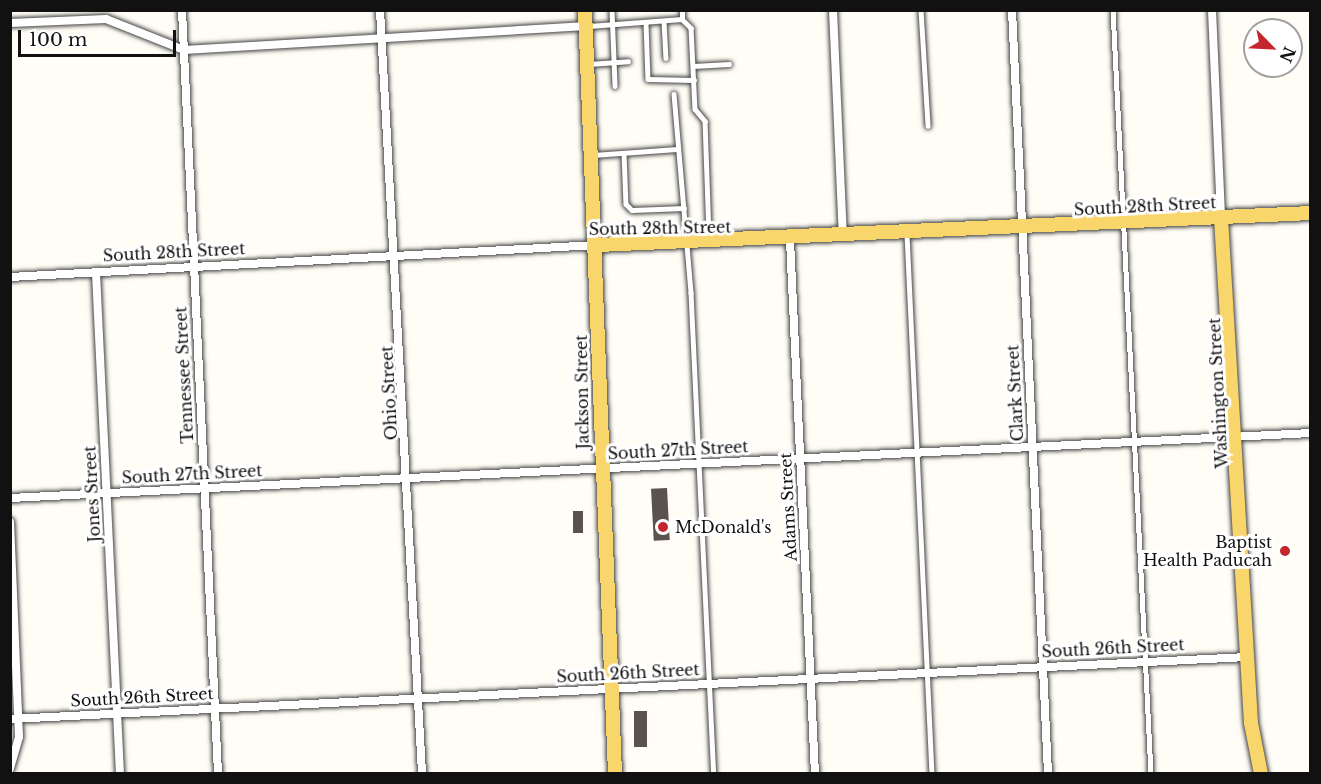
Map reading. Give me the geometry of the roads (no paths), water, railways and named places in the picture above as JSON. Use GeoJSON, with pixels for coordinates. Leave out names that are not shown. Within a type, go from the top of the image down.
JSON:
{"type":"FeatureCollection","features":[{"type":"Feature","properties":{"kind":"main road","name":"Jackson Street"},"geometry":{"type":"LineString","coordinates":[[585,10],[598,245],[600,469],[615,774]]}},
{"type":"Feature","properties":{"kind":"main road","name":"South 28th Street"},"geometry":{"type":"LineString","coordinates":[[598,245],[709,244],[1311,213]]}},
{"type":"Feature","properties":{"kind":"main road","name":"Washington Street"},"geometry":{"type":"LineString","coordinates":[[1221,218],[1237,437],[1247,657],[1261,774]]}},
{"type":"Feature","properties":{"kind":"street","name":"Tennessee Street"},"geometry":{"type":"LineString","coordinates":[[182,10],[218,774]]}},
{"type":"Feature","properties":{"kind":"street","name":"Ohio Street"},"geometry":{"type":"LineString","coordinates":[[380,10],[398,258],[422,774]]}},
{"type":"Feature","properties":{"kind":"street"},"geometry":{"type":"LineString","coordinates":[[832,10],[843,237]]}},
{"type":"Feature","properties":{"kind":"street","name":"Clark Street"},"geometry":{"type":"LineString","coordinates":[[1012,10],[1048,774]]}},
{"type":"Feature","properties":{"kind":"street","name":"Washington Street"},"geometry":{"type":"LineString","coordinates":[[1212,10],[1221,218]]}},
{"type":"Feature","properties":{"kind":"street"},"geometry":{"type":"LineString","coordinates":[[10,23],[106,19],[184,50],[382,36],[586,26]]}},
{"type":"Feature","properties":{"kind":"street","name":"Adams Street"},"geometry":{"type":"LineString","coordinates":[[790,240],[815,774]]}},
{"type":"Feature","properties":{"kind":"street","name":"South 28th Street"},"geometry":{"type":"LineString","coordinates":[[10,277],[398,258],[598,245]]}},
{"type":"Feature","properties":{"kind":"street","name":"Jones Street"},"geometry":{"type":"LineString","coordinates":[[96,273],[120,774]]}},
{"type":"Feature","properties":{"kind":"street","name":"South 27th Street"},"geometry":{"type":"LineString","coordinates":[[10,498],[1311,433]]}},
{"type":"Feature","properties":{"kind":"street"},"geometry":{"type":"LineString","coordinates":[[10,522],[15,718],[19,748],[10,769]]}},
{"type":"Feature","properties":{"kind":"street","name":"South 26th Street"},"geometry":{"type":"LineString","coordinates":[[15,718],[1247,657]]}},
{"type":"Feature","properties":{"kind":"lane"},"geometry":{"type":"LineString","coordinates":[[612,10],[615,86]]}},
{"type":"Feature","properties":{"kind":"lane"},"geometry":{"type":"LineString","coordinates":[[682,10],[682,19],[691,28],[695,109],[705,121],[709,244]]}},
{"type":"Feature","properties":{"kind":"lane"},"geometry":{"type":"LineString","coordinates":[[921,10],[928,126]]}},
{"type":"Feature","properties":{"kind":"lane"},"geometry":{"type":"LineString","coordinates":[[1113,10],[1150,774]]}},
{"type":"Feature","properties":{"kind":"lane"},"geometry":{"type":"LineString","coordinates":[[586,26],[682,19]]}},
{"type":"Feature","properties":{"kind":"lane"},"geometry":{"type":"LineString","coordinates":[[664,21],[666,58]]}},
{"type":"Feature","properties":{"kind":"lane"},"geometry":{"type":"LineString","coordinates":[[646,22],[644,61],[651,82],[666,79],[694,80]]}},
{"type":"Feature","properties":{"kind":"lane"},"geometry":{"type":"LineString","coordinates":[[588,64],[628,62]]}},
{"type":"Feature","properties":{"kind":"lane"},"geometry":{"type":"LineString","coordinates":[[693,66],[729,64]]}},
{"type":"Feature","properties":{"kind":"lane"},"geometry":{"type":"LineString","coordinates":[[674,94],[677,149],[683,157],[714,774]]}},
{"type":"Feature","properties":{"kind":"lane"},"geometry":{"type":"LineString","coordinates":[[593,155],[677,149]]}},
{"type":"Feature","properties":{"kind":"lane"},"geometry":{"type":"LineString","coordinates":[[624,153],[626,204],[632,210],[684,208]]}},
{"type":"Feature","properties":{"kind":"lane"},"geometry":{"type":"LineString","coordinates":[[907,234],[932,774]]}},
{"type":"Feature","properties":{"kind":"place","name":"McDonald's"},"geometry":{"type":"Point","coordinates":[663,527]}},
{"type":"Feature","properties":{"kind":"place","name":"Baptist Health Paducah"},"geometry":{"type":"Point","coordinates":[1285,551]}}]}
